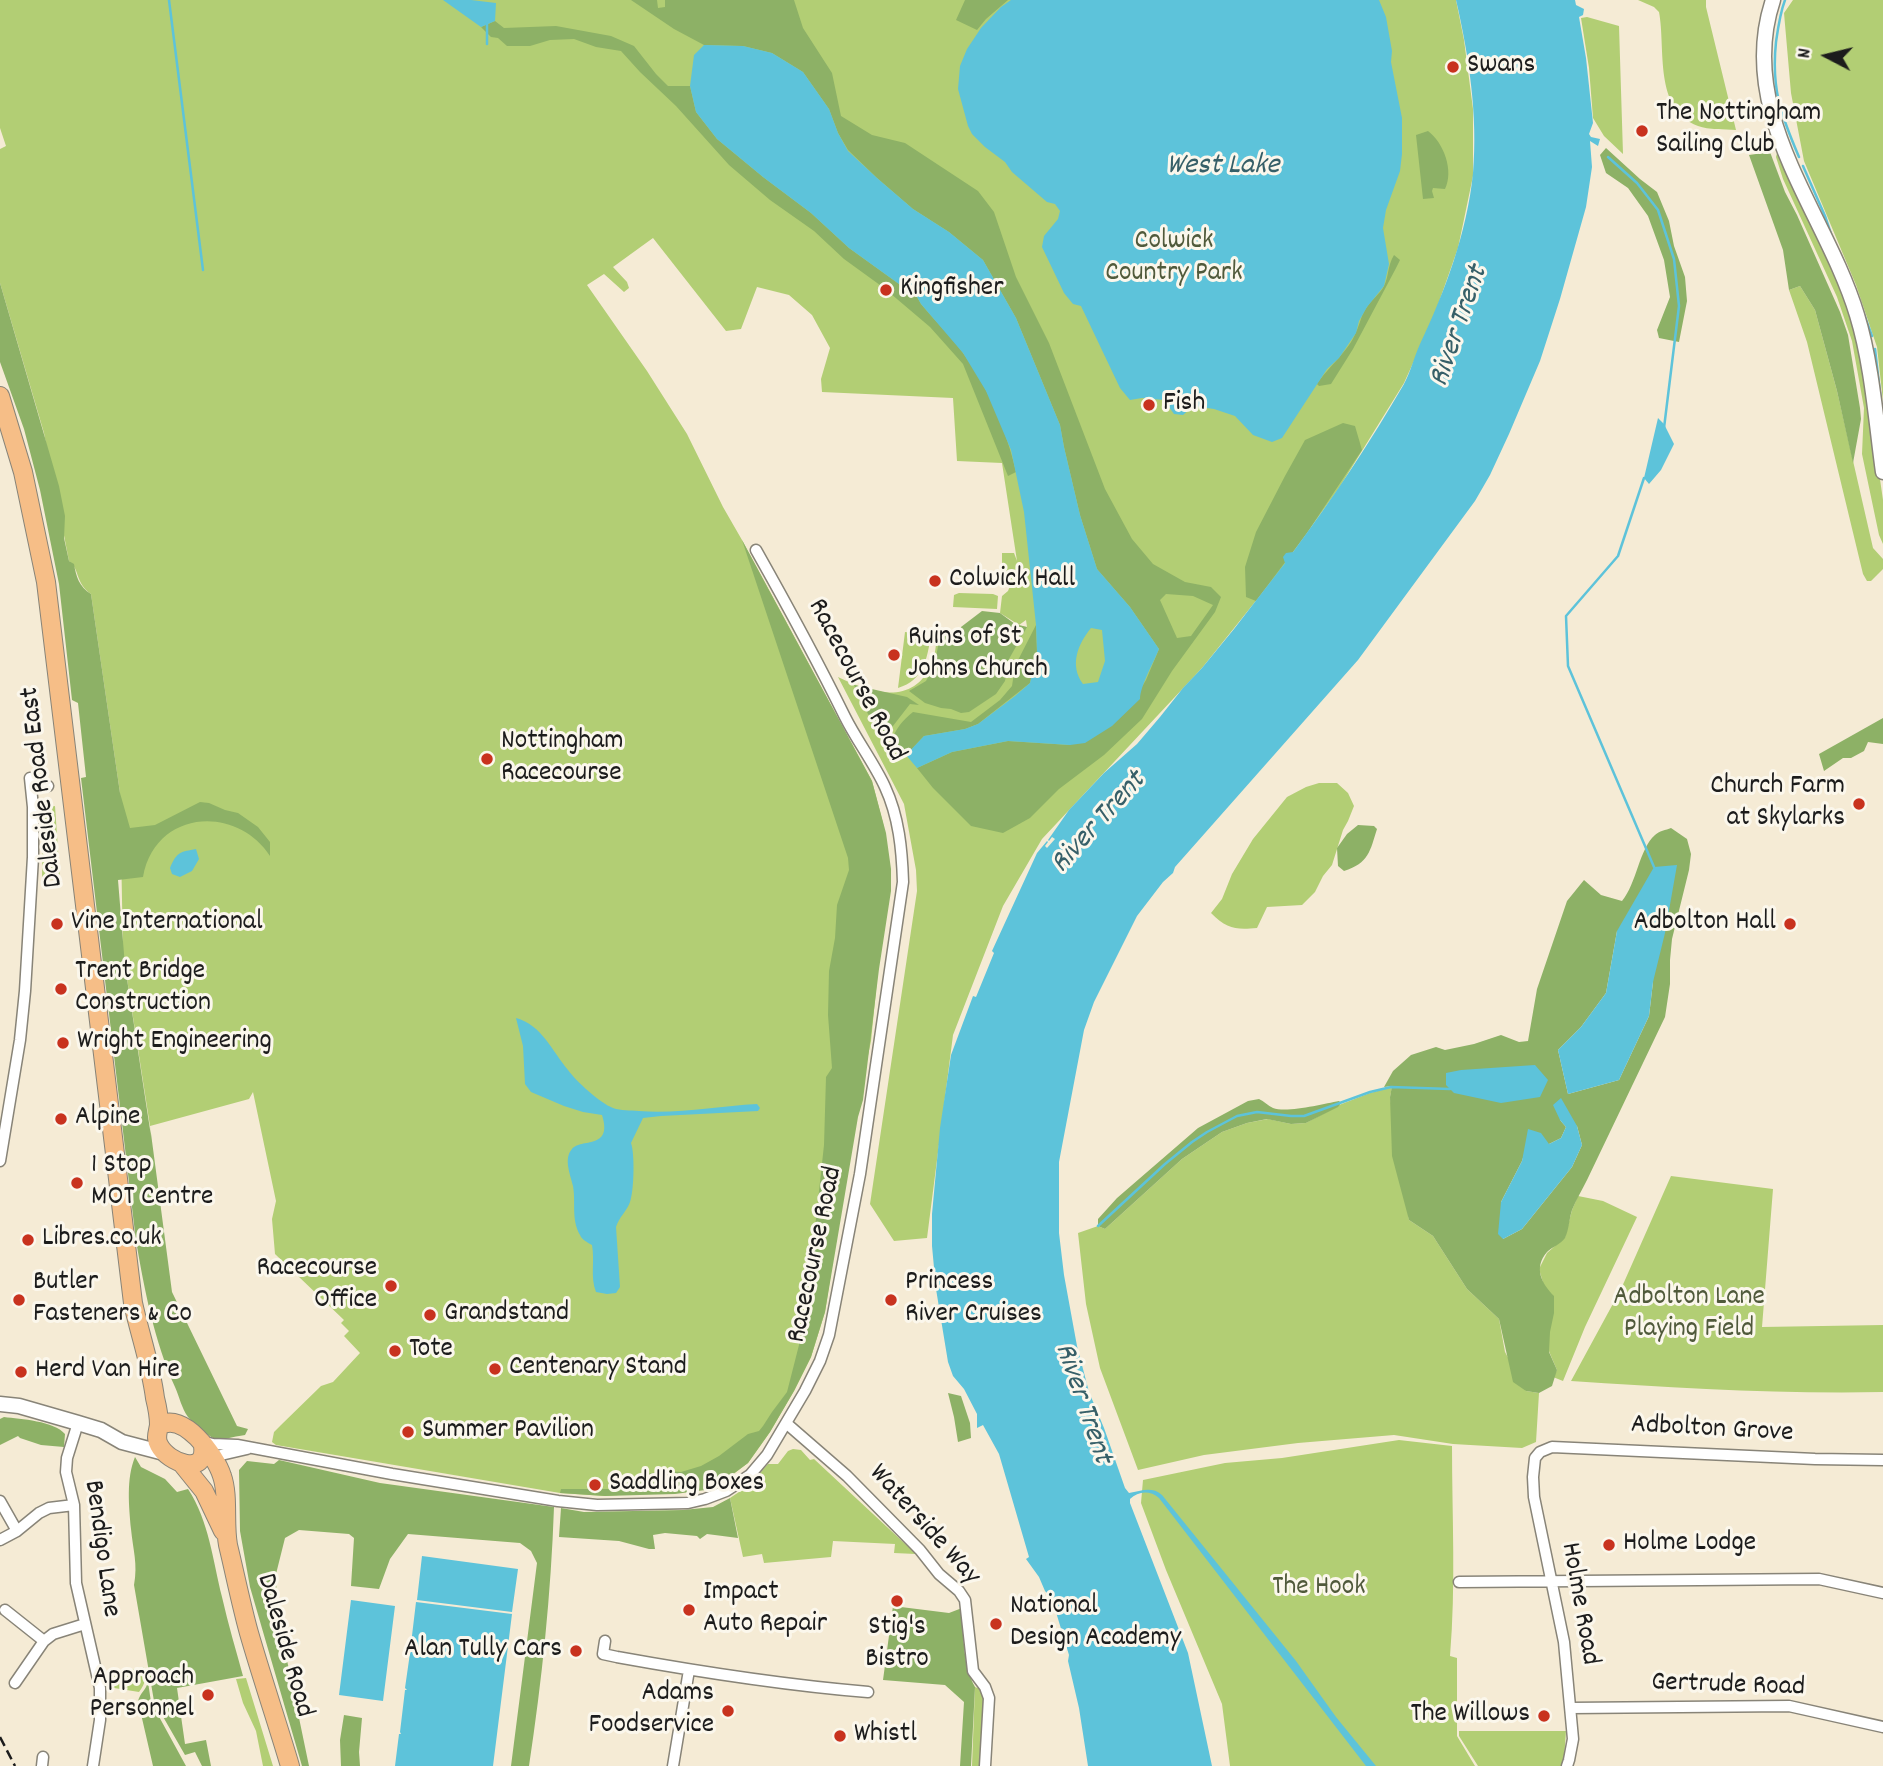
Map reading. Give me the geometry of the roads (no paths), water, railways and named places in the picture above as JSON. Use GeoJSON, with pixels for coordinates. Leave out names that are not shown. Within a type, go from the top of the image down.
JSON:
{"type":"FeatureCollection","features":[{"type":"Feature","properties":{"kind":"main road","name":"Daleside Road East"},"geometry":{"type":"LineString","coordinates":[[0,396],[23,472],[46,582],[132,1290],[153,1384],[157,1439],[164,1452]]}},
{"type":"Feature","properties":{"kind":"main road","name":"Daleside Road East"},"geometry":{"type":"LineString","coordinates":[[153,1384],[200,1453]]}},
{"type":"Feature","properties":{"kind":"main road"},"geometry":{"type":"LineString","coordinates":[[158,1427],[168,1422],[180,1424]]}},
{"type":"Feature","properties":{"kind":"main road"},"geometry":{"type":"LineString","coordinates":[[164,1452],[200,1453]]}},
{"type":"Feature","properties":{"kind":"main road","name":"Daleside Road"},"geometry":{"type":"LineString","coordinates":[[200,1453],[223,1478],[227,1541],[249,1632],[290,1766]]}},
{"type":"Feature","properties":{"kind":"main road","name":"Daleside Road"},"geometry":{"type":"LineString","coordinates":[[200,1453],[204,1491],[227,1541]]}},
{"type":"Feature","properties":{"kind":"street"},"geometry":{"type":"LineString","coordinates":[[1773,0],[1765,33],[1763,58],[1766,88],[1791,166],[1849,291],[1857,315],[1864,344],[1883,472]]}},
{"type":"Feature","properties":{"kind":"street","name":"Racecourse Road"},"geometry":{"type":"LineString","coordinates":[[200,1453],[213,1444],[237,1445],[558,1501],[597,1505],[688,1503],[705,1499],[726,1491],[750,1475],[763,1461],[820,1360],[830,1335],[869,1118],[903,882],[897,823],[885,788],[756,550]]}},
{"type":"Feature","properties":{"kind":"street"},"geometry":{"type":"LineString","coordinates":[[0,1161],[20,1040],[25,991],[33,857],[31,783],[48,786]]}},
{"type":"Feature","properties":{"kind":"street"},"geometry":{"type":"LineString","coordinates":[[0,1404],[19,1406],[101,1430],[139,1436],[147,1435],[158,1427]]}},
{"type":"Feature","properties":{"kind":"street","name":"Bendigo Lane"},"geometry":{"type":"LineString","coordinates":[[78,1423],[66,1463],[66,1472],[74,1505],[74,1575],[100,1688],[100,1720],[93,1766]]}},
{"type":"Feature","properties":{"kind":"street","name":"Waterside Way"},"geometry":{"type":"LineString","coordinates":[[786,1423],[847,1476],[939,1573],[960,1591],[965,1600],[973,1671],[985,1687],[989,1698],[985,1766]]}},
{"type":"Feature","properties":{"kind":"street"},"geometry":{"type":"LineString","coordinates":[[101,1430],[122,1442],[164,1452]]}},
{"type":"Feature","properties":{"kind":"street","name":"Adbolton Grove"},"geometry":{"type":"LineString","coordinates":[[1540,1452],[1552,1447],[1883,1460]]}},
{"type":"Feature","properties":{"kind":"street","name":"Racecourse Road"},"geometry":{"type":"LineString","coordinates":[[200,1453],[233,1453],[249,1448]]}},
{"type":"Feature","properties":{"kind":"street","name":"Holme Road"},"geometry":{"type":"LineString","coordinates":[[1540,1452],[1534,1465],[1534,1497],[1564,1642],[1573,1739],[1567,1766]]}},
{"type":"Feature","properties":{"kind":"street"},"geometry":{"type":"LineString","coordinates":[[223,1478],[225,1467],[233,1453]]}},
{"type":"Feature","properties":{"kind":"street"},"geometry":{"type":"LineString","coordinates":[[0,1501],[17,1531]]}},
{"type":"Feature","properties":{"kind":"street"},"geometry":{"type":"LineString","coordinates":[[0,1540],[49,1508],[74,1505]]}},
{"type":"Feature","properties":{"kind":"street"},"geometry":{"type":"LineString","coordinates":[[1459,1582],[1819,1578],[1883,1593]]}},
{"type":"Feature","properties":{"kind":"street"},"geometry":{"type":"LineString","coordinates":[[5,1627],[9,1613],[44,1641]]}},
{"type":"Feature","properties":{"kind":"street"},"geometry":{"type":"LineString","coordinates":[[15,1683],[27,1677],[44,1641],[53,1634],[85,1624]]}},
{"type":"Feature","properties":{"kind":"street"},"geometry":{"type":"LineString","coordinates":[[605,1641],[603,1654],[806,1687],[868,1692]]}},
{"type":"Feature","properties":{"kind":"street"},"geometry":{"type":"LineString","coordinates":[[673,1766],[689,1670]]}},
{"type":"Feature","properties":{"kind":"street","name":"Gertrude Road"},"geometry":{"type":"LineString","coordinates":[[1571,1708],[1789,1706],[1883,1727]]}},
{"type":"Feature","properties":{"kind":"water"},"geometry":{"type":"Polygon","coordinates":[[[443,0],[496,3],[495,21],[481,27],[443,0]]]}},
{"type":"Feature","properties":{"kind":"water","name":"West Lake"},"geometry":{"type":"Polygon","coordinates":[[[1011,0],[1379,0],[1386,17],[1392,51],[1391,62],[1402,118],[1400,171],[1386,210],[1383,228],[1389,264],[1384,286],[1367,307],[1356,333],[1339,358],[1327,369],[1282,438],[1272,442],[1253,435],[1235,416],[1214,409],[1193,406],[1183,415],[1174,414],[1164,400],[1130,400],[1120,388],[1081,306],[1073,304],[1064,293],[1042,247],[1044,236],[1058,219],[1060,211],[1055,204],[1047,202],[1012,172],[1005,162],[972,134],[968,126],[958,89],[960,66],[981,28],[1011,0]]]}},
{"type":"Feature","properties":{"kind":"water","name":"River Trent"},"geometry":{"type":"Polygon","coordinates":[[[1456,0],[1575,0],[1576,5],[1584,9],[1583,15],[1579,17],[1593,123],[1589,134],[1600,139],[1598,146],[1590,141],[1592,167],[1586,207],[1540,361],[1490,475],[1475,501],[1358,660],[1175,867],[1137,916],[1094,1002],[1084,1030],[1059,1162],[1059,1233],[1077,1346],[1089,1392],[1125,1488],[1129,1493],[1150,1490],[1162,1495],[1296,1661],[1336,1717],[1376,1766],[1366,1766],[1159,1498],[1144,1492],[1133,1496],[1130,1503],[1188,1653],[1212,1766],[1088,1766],[1069,1655],[1052,1599],[1026,1559],[1029,1557],[999,1454],[983,1425],[977,1428],[977,1414],[964,1389],[953,1376],[948,1362],[936,1289],[932,1214],[940,1128],[951,1055],[973,996],[976,997],[994,953],[992,951],[1037,853],[1047,841],[1047,848],[1055,839],[1052,837],[1048,840],[1069,810],[1104,773],[1137,744],[1234,629],[1285,563],[1283,557],[1286,553],[1293,552],[1337,490],[1406,379],[1454,261],[1466,218],[1473,173],[1471,86],[1456,0]]]}},
{"type":"Feature","properties":{"kind":"water"},"geometry":{"type":"Polygon","coordinates":[[[704,45],[743,46],[772,53],[803,72],[829,109],[848,151],[913,209],[949,232],[983,260],[1016,318],[1060,425],[1080,515],[1097,569],[1130,607],[1159,649],[1140,699],[1112,726],[1085,743],[1070,745],[1008,741],[952,752],[917,768],[906,755],[924,736],[978,724],[1030,683],[1037,652],[1036,625],[1024,512],[1011,450],[986,391],[963,353],[917,297],[849,248],[811,213],[717,139],[696,112],[690,86],[694,55],[704,45]],[[1091,628],[1079,648],[1076,662],[1083,684],[1098,682],[1105,661],[1102,630],[1091,628]]]}},
{"type":"Feature","properties":{"kind":"water"},"geometry":{"type":"Polygon","coordinates":[[[1658,418],[1674,444],[1661,470],[1649,484],[1644,478],[1658,418]]]}},
{"type":"Feature","properties":{"kind":"water"},"geometry":{"type":"Polygon","coordinates":[[[196,849],[199,859],[192,871],[180,877],[172,874],[170,868],[177,855],[196,849]]]}},
{"type":"Feature","properties":{"kind":"water"},"geometry":{"type":"Polygon","coordinates":[[[1677,865],[1653,982],[1649,1016],[1619,1080],[1568,1094],[1558,1050],[1581,1027],[1606,993],[1617,931],[1654,867],[1677,865]]]}},
{"type":"Feature","properties":{"kind":"water"},"geometry":{"type":"Polygon","coordinates":[[[516,1018],[533,1026],[577,1080],[595,1097],[613,1108],[654,1112],[757,1104],[760,1108],[758,1111],[643,1118],[631,1143],[631,1197],[616,1227],[620,1287],[616,1293],[596,1292],[592,1245],[582,1238],[577,1229],[568,1162],[572,1149],[594,1141],[603,1134],[602,1115],[564,1106],[531,1092],[525,1084],[523,1046],[516,1018]]]}},
{"type":"Feature","properties":{"kind":"water"},"geometry":{"type":"Polygon","coordinates":[[[1535,1065],[1548,1080],[1540,1097],[1501,1103],[1454,1093],[1446,1085],[1446,1073],[1535,1065]]]}},
{"type":"Feature","properties":{"kind":"water"},"geometry":{"type":"Polygon","coordinates":[[[1561,1098],[1577,1126],[1582,1145],[1572,1167],[1522,1229],[1503,1239],[1498,1234],[1501,1202],[1522,1161],[1528,1129],[1541,1133],[1549,1144],[1561,1138],[1566,1127],[1553,1105],[1561,1098]]]}},
{"type":"Feature","properties":{"kind":"water"},"geometry":{"type":"Polygon","coordinates":[[[422,1556],[518,1569],[512,1612],[417,1600],[422,1556]]]}},
{"type":"Feature","properties":{"kind":"water"},"geometry":{"type":"Polygon","coordinates":[[[351,1600],[395,1606],[383,1701],[339,1695],[351,1600]]]}},
{"type":"Feature","properties":{"kind":"water"},"geometry":{"type":"Polygon","coordinates":[[[416,1602],[512,1614],[493,1766],[395,1766],[413,1646],[411,1644],[416,1602]]]}},
{"type":"Feature","properties":{"kind":"waterway"},"geometry":{"type":"LineString","coordinates":[[169,0],[203,270]]}},
{"type":"Feature","properties":{"kind":"waterway"},"geometry":{"type":"LineString","coordinates":[[1785,0],[1776,42],[1776,88],[1782,115],[1799,157]]}},
{"type":"Feature","properties":{"kind":"waterway"},"geometry":{"type":"LineString","coordinates":[[487,24],[487,44]]}},
{"type":"Feature","properties":{"kind":"waterway"},"geometry":{"type":"LineString","coordinates":[[1608,157],[1637,183],[1658,210],[1674,259],[1679,306],[1664,428]]}},
{"type":"Feature","properties":{"kind":"waterway"},"geometry":{"type":"LineString","coordinates":[[1803,166],[1831,234]]}},
{"type":"Feature","properties":{"kind":"waterway"},"geometry":{"type":"LineString","coordinates":[[1852,282],[1872,336]]}},
{"type":"Feature","properties":{"kind":"waterway"},"geometry":{"type":"LineString","coordinates":[[1875,349],[1881,402]]}},
{"type":"Feature","properties":{"kind":"waterway"},"geometry":{"type":"LineString","coordinates":[[1644,478],[1618,556],[1566,616],[1568,666],[1654,867]]}},
{"type":"Feature","properties":{"kind":"waterway"},"geometry":{"type":"LineString","coordinates":[[1098,1226],[1192,1142],[1237,1116],[1257,1112],[1304,1116],[1391,1087],[1450,1089]]}},
{"type":"Feature","properties":{"kind":"railway"},"geometry":{"type":"LineString","coordinates":[[0,1737],[15,1766]]}},
{"type":"Feature","properties":{"kind":"place","name":"Swans"},"geometry":{"type":"Point","coordinates":[1453,67]}},
{"type":"Feature","properties":{"kind":"place","name":"The Nottingham Sailing Club"},"geometry":{"type":"Point","coordinates":[1642,131]}},
{"type":"Feature","properties":{"kind":"place","name":"Kingfisher"},"geometry":{"type":"Point","coordinates":[886,290]}},
{"type":"Feature","properties":{"kind":"place","name":"Fish"},"geometry":{"type":"Point","coordinates":[1149,405]}},
{"type":"Feature","properties":{"kind":"place","name":"Colwick Hall"},"geometry":{"type":"Point","coordinates":[935,581]}},
{"type":"Feature","properties":{"kind":"place","name":"Ruins of St Johns Church"},"geometry":{"type":"Point","coordinates":[894,655]}},
{"type":"Feature","properties":{"kind":"place","name":"Nottingham Racecourse"},"geometry":{"type":"Point","coordinates":[487,759]}},
{"type":"Feature","properties":{"kind":"place","name":"Church Farm at Skylarks"},"geometry":{"type":"Point","coordinates":[1859,804]}},
{"type":"Feature","properties":{"kind":"place","name":"Vine International"},"geometry":{"type":"Point","coordinates":[57,924]}},
{"type":"Feature","properties":{"kind":"place","name":"Adbolton Hall"},"geometry":{"type":"Point","coordinates":[1790,924]}},
{"type":"Feature","properties":{"kind":"place","name":"Trent Bridge Construction"},"geometry":{"type":"Point","coordinates":[61,989]}},
{"type":"Feature","properties":{"kind":"place","name":"Wright Engineering"},"geometry":{"type":"Point","coordinates":[63,1043]}},
{"type":"Feature","properties":{"kind":"place","name":"Alpine"},"geometry":{"type":"Point","coordinates":[61,1119]}},
{"type":"Feature","properties":{"kind":"place","name":"1 Stop MOT Centre"},"geometry":{"type":"Point","coordinates":[77,1183]}},
{"type":"Feature","properties":{"kind":"place","name":"Libres.co.uk"},"geometry":{"type":"Point","coordinates":[28,1240]}},
{"type":"Feature","properties":{"kind":"place","name":"Racecourse Office"},"geometry":{"type":"Point","coordinates":[391,1286]}},
{"type":"Feature","properties":{"kind":"place","name":"Butler Fasteners & Co"},"geometry":{"type":"Point","coordinates":[19,1300]}},
{"type":"Feature","properties":{"kind":"place","name":"Princess River Cruises"},"geometry":{"type":"Point","coordinates":[891,1300]}},
{"type":"Feature","properties":{"kind":"place","name":"Grandstand"},"geometry":{"type":"Point","coordinates":[430,1315]}},
{"type":"Feature","properties":{"kind":"place","name":"Tote"},"geometry":{"type":"Point","coordinates":[395,1351]}},
{"type":"Feature","properties":{"kind":"place","name":"Centenary Stand"},"geometry":{"type":"Point","coordinates":[495,1369]}},
{"type":"Feature","properties":{"kind":"place","name":"Herd Van Hire"},"geometry":{"type":"Point","coordinates":[21,1372]}},
{"type":"Feature","properties":{"kind":"place","name":"Summer Pavilion"},"geometry":{"type":"Point","coordinates":[408,1432]}},
{"type":"Feature","properties":{"kind":"place","name":"Saddling Boxes"},"geometry":{"type":"Point","coordinates":[595,1485]}},
{"type":"Feature","properties":{"kind":"place","name":"Holme Lodge"},"geometry":{"type":"Point","coordinates":[1609,1545]}},
{"type":"Feature","properties":{"kind":"place","name":"Stig's Bistro"},"geometry":{"type":"Point","coordinates":[897,1601]}},
{"type":"Feature","properties":{"kind":"place","name":"Impact Auto Repair"},"geometry":{"type":"Point","coordinates":[689,1610]}},
{"type":"Feature","properties":{"kind":"place","name":"National Design Academy"},"geometry":{"type":"Point","coordinates":[996,1624]}},
{"type":"Feature","properties":{"kind":"place","name":"Alan Tully Cars"},"geometry":{"type":"Point","coordinates":[576,1651]}},
{"type":"Feature","properties":{"kind":"place","name":"Approach Personnel"},"geometry":{"type":"Point","coordinates":[208,1695]}},
{"type":"Feature","properties":{"kind":"place","name":"Adams Foodservice"},"geometry":{"type":"Point","coordinates":[728,1711]}},
{"type":"Feature","properties":{"kind":"place","name":"The Willows"},"geometry":{"type":"Point","coordinates":[1544,1716]}},
{"type":"Feature","properties":{"kind":"place","name":"Whistl"},"geometry":{"type":"Point","coordinates":[840,1736]}},
{"type":"Feature","properties":{"kind":"park label","name":"Colwick Country Park"},"geometry":{"type":"Point","coordinates":[1174,259]}},
{"type":"Feature","properties":{"kind":"park label","name":"Adbolton Lane Playing Field"},"geometry":{"type":"Point","coordinates":[1689,1315]}},
{"type":"Feature","properties":{"kind":"park label","name":"The Hook"},"geometry":{"type":"Point","coordinates":[1319,1589]}}]}
